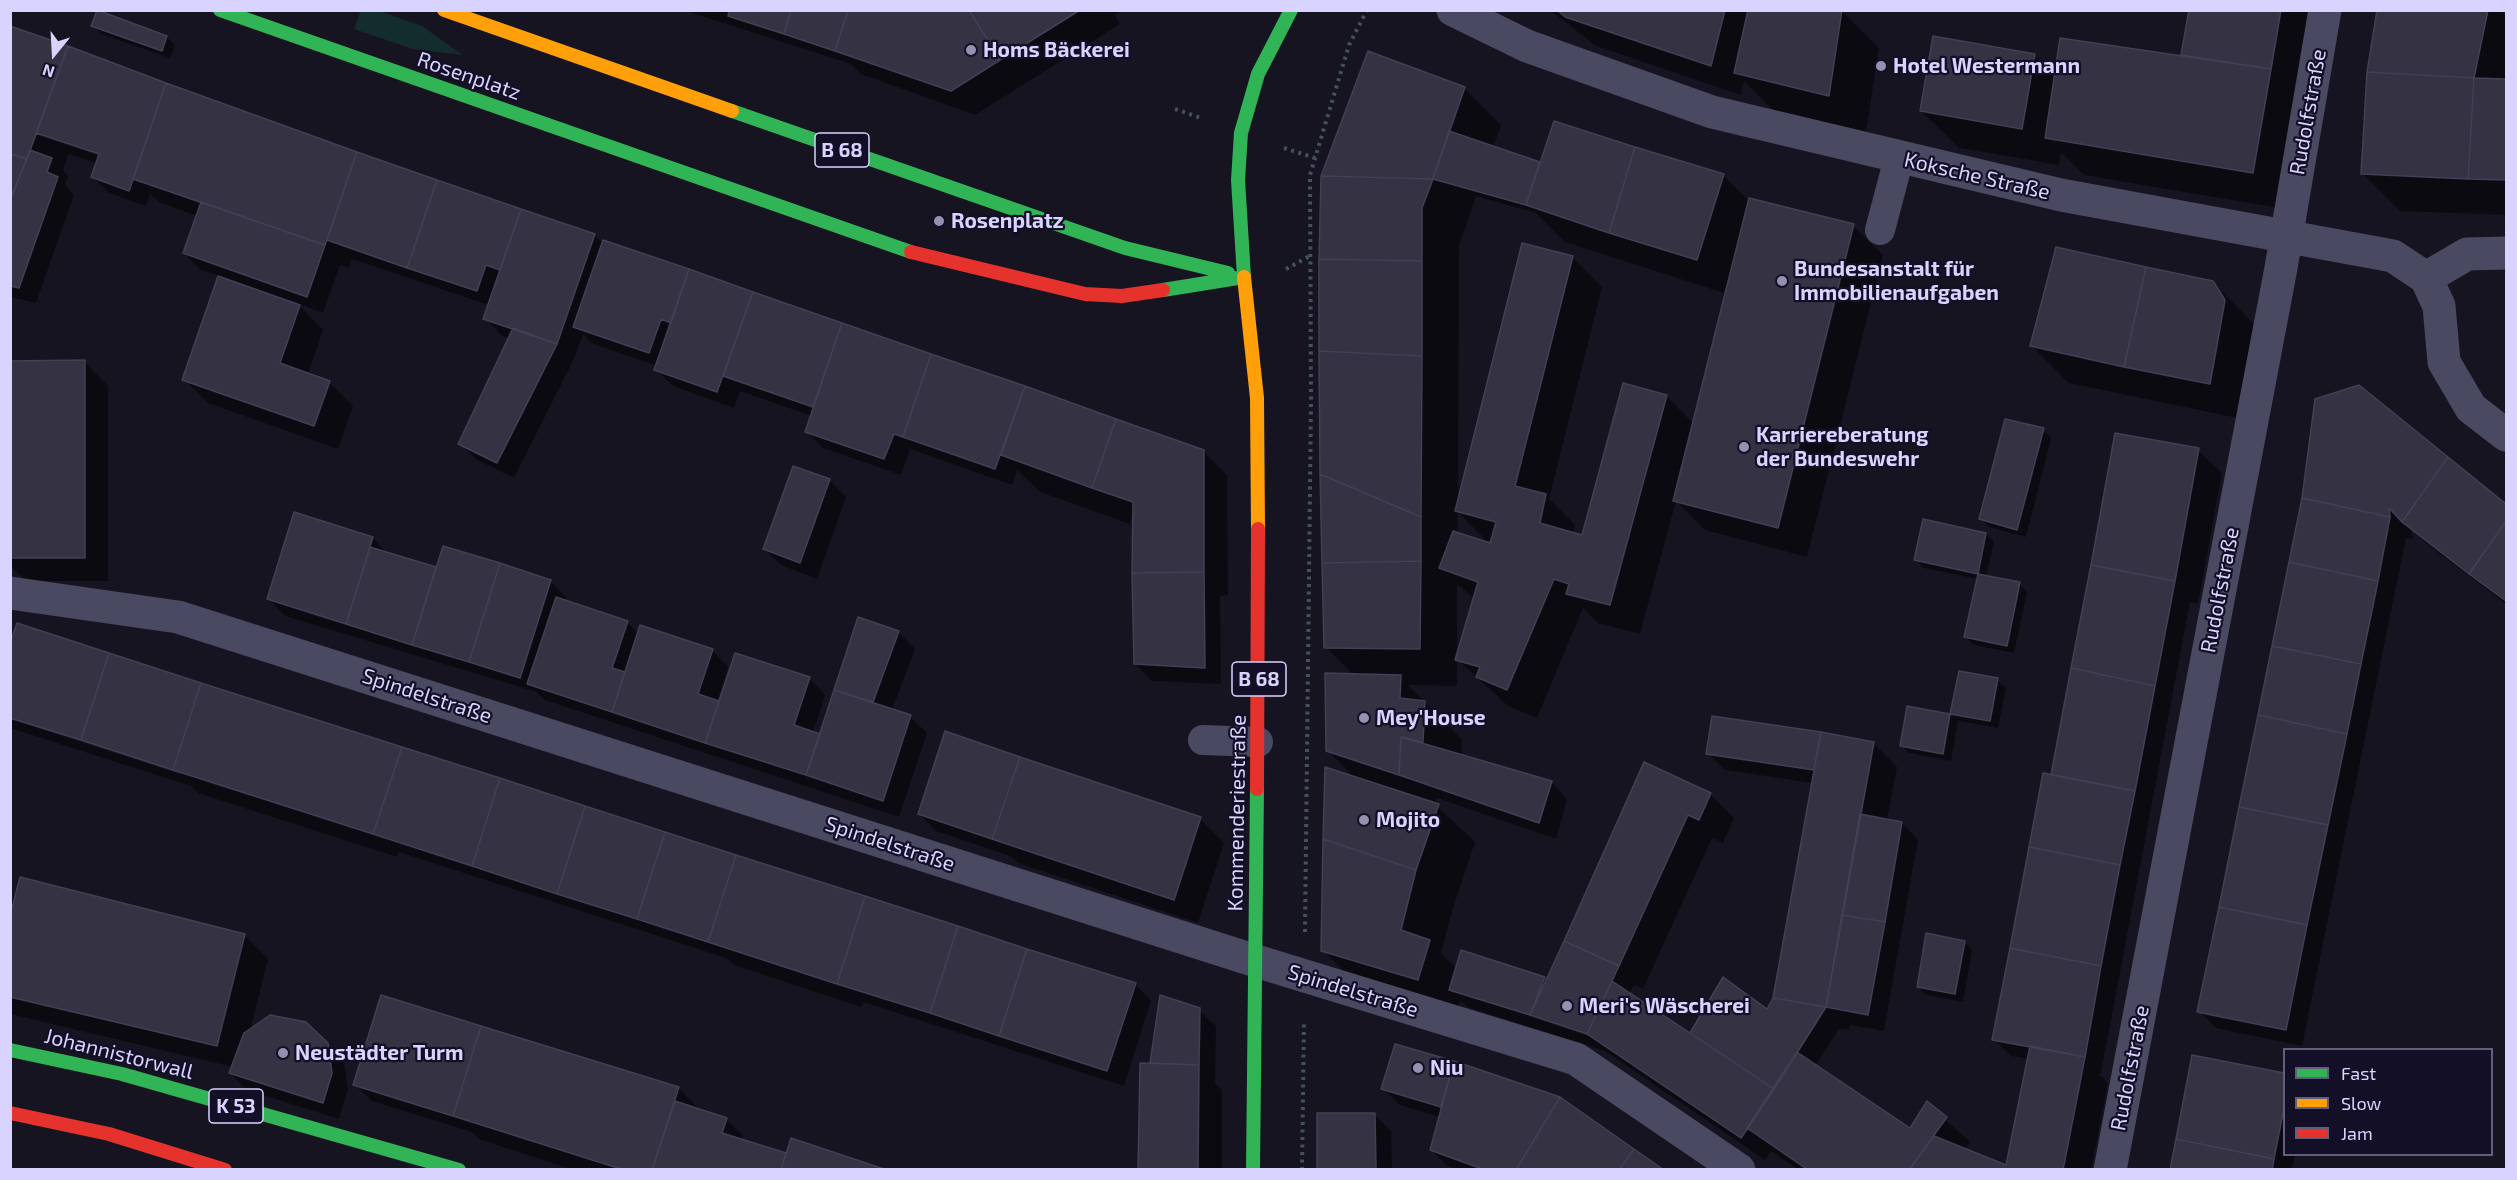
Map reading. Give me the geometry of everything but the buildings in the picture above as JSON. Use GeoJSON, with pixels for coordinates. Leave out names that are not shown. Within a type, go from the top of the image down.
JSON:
{"type":"FeatureCollection","features":[{"type":"Feature","properties":{"kind":"main road","name":"Rosenplatz"},"geometry":{"type":"LineString","coordinates":[[220,10],[896,248],[1085,294],[1122,297],[1245,277]]}},
{"type":"Feature","properties":{"kind":"main road","name":"B 68"},"geometry":{"type":"LineString","coordinates":[[444,10],[1125,248],[1245,277]]}},
{"type":"Feature","properties":{"kind":"main road","name":"Kommenderiestraße"},"geometry":{"type":"LineString","coordinates":[[1253,1170],[1258,742],[1257,398],[1238,180],[1241,133],[1258,74],[1292,10]]}},
{"type":"Feature","properties":{"kind":"main road","name":"Johannistorwall"},"geometry":{"type":"LineString","coordinates":[[10,1050],[122,1074],[459,1170]]}},
{"type":"Feature","properties":{"kind":"main road"},"geometry":{"type":"LineString","coordinates":[[10,1113],[109,1134],[225,1170]]}},
{"type":"Feature","properties":{"kind":"street","name":"Koksche Straße"},"geometry":{"type":"LineString","coordinates":[[1453,10],[1527,46],[1666,97],[1764,126],[2061,195],[2393,256],[2426,278]]}},
{"type":"Feature","properties":{"kind":"street","name":"Rudolfstraße"},"geometry":{"type":"LineString","coordinates":[[2110,1170],[2286,238],[2325,10]]}},
{"type":"Feature","properties":{"kind":"street"},"geometry":{"type":"LineString","coordinates":[[2506,253],[2467,254],[2426,278],[2439,306],[2444,362],[2471,408],[2506,435]]}},
{"type":"Feature","properties":{"kind":"street","name":"Spindelstraße"},"geometry":{"type":"LineString","coordinates":[[10,593],[178,617],[1256,961],[1576,1059],[1739,1170]]}},
{"type":"Feature","properties":{"kind":"lane"},"geometry":{"type":"LineString","coordinates":[[1880,230],[1899,158]]}},
{"type":"Feature","properties":{"kind":"lane"},"geometry":{"type":"LineString","coordinates":[[1203,740],[1258,742]]}},
{"type":"Feature","properties":{"kind":"path"},"geometry":{"type":"LineString","coordinates":[[1302,1170],[1311,399],[1310,175],[1349,45],[1367,10]]}},
{"type":"Feature","properties":{"kind":"green space"},"geometry":{"type":"Polygon","coordinates":[[[361,10],[379,11],[422,26],[463,55],[413,49],[354,29],[361,10]]]}},
{"type":"Feature","properties":{"kind":"traffic: fast"},"geometry":{"type":"LineString","coordinates":[[220,10],[911,252]]}},
{"type":"Feature","properties":{"kind":"traffic: fast"},"geometry":{"type":"LineString","coordinates":[[1244,277],[1238,180],[1241,133],[1258,74],[1291,10]]}},
{"type":"Feature","properties":{"kind":"traffic: fast"},"geometry":{"type":"LineString","coordinates":[[732,111],[1125,248],[1228,273]]}},
{"type":"Feature","properties":{"kind":"traffic: fast"},"geometry":{"type":"LineString","coordinates":[[1163,290],[1244,277]]}},
{"type":"Feature","properties":{"kind":"traffic: fast"},"geometry":{"type":"LineString","coordinates":[[1253,1170],[1257,789]]}},
{"type":"Feature","properties":{"kind":"traffic: fast"},"geometry":{"type":"LineString","coordinates":[[10,1050],[122,1074],[459,1170]]}},
{"type":"Feature","properties":{"kind":"traffic: slow"},"geometry":{"type":"LineString","coordinates":[[444,10],[732,111]]}},
{"type":"Feature","properties":{"kind":"traffic: slow"},"geometry":{"type":"LineString","coordinates":[[1244,277],[1257,398],[1258,529]]}},
{"type":"Feature","properties":{"kind":"traffic: jam"},"geometry":{"type":"LineString","coordinates":[[911,252],[1085,294],[1122,296],[1163,290]]}},
{"type":"Feature","properties":{"kind":"traffic: jam"},"geometry":{"type":"LineString","coordinates":[[1257,789],[1258,529]]}},
{"type":"Feature","properties":{"kind":"traffic: jam"},"geometry":{"type":"LineString","coordinates":[[10,1113],[109,1134],[225,1170]]}},
{"type":"Feature","properties":{"kind":"place","name":"Homs Bäckerei"},"geometry":{"type":"Point","coordinates":[971,50]}},
{"type":"Feature","properties":{"kind":"place","name":"Hotel Westermann"},"geometry":{"type":"Point","coordinates":[1881,66]}},
{"type":"Feature","properties":{"kind":"place","name":"Rosenplatz"},"geometry":{"type":"Point","coordinates":[939,221]}},
{"type":"Feature","properties":{"kind":"place","name":"Bundesanstalt für Immobilienaufgaben"},"geometry":{"type":"Point","coordinates":[1782,281]}},
{"type":"Feature","properties":{"kind":"place","name":"Karriereberatung der Bundeswehr"},"geometry":{"type":"Point","coordinates":[1744,447]}},
{"type":"Feature","properties":{"kind":"place","name":"Mey'House"},"geometry":{"type":"Point","coordinates":[1364,718]}},
{"type":"Feature","properties":{"kind":"place","name":"Mojito"},"geometry":{"type":"Point","coordinates":[1364,820]}},
{"type":"Feature","properties":{"kind":"place","name":"Meri's Wäscherei"},"geometry":{"type":"Point","coordinates":[1567,1006]}},
{"type":"Feature","properties":{"kind":"place","name":"Neustädter Turm"},"geometry":{"type":"Point","coordinates":[283,1053]}},
{"type":"Feature","properties":{"kind":"place","name":"Niu"},"geometry":{"type":"Point","coordinates":[1418,1068]}}]}
